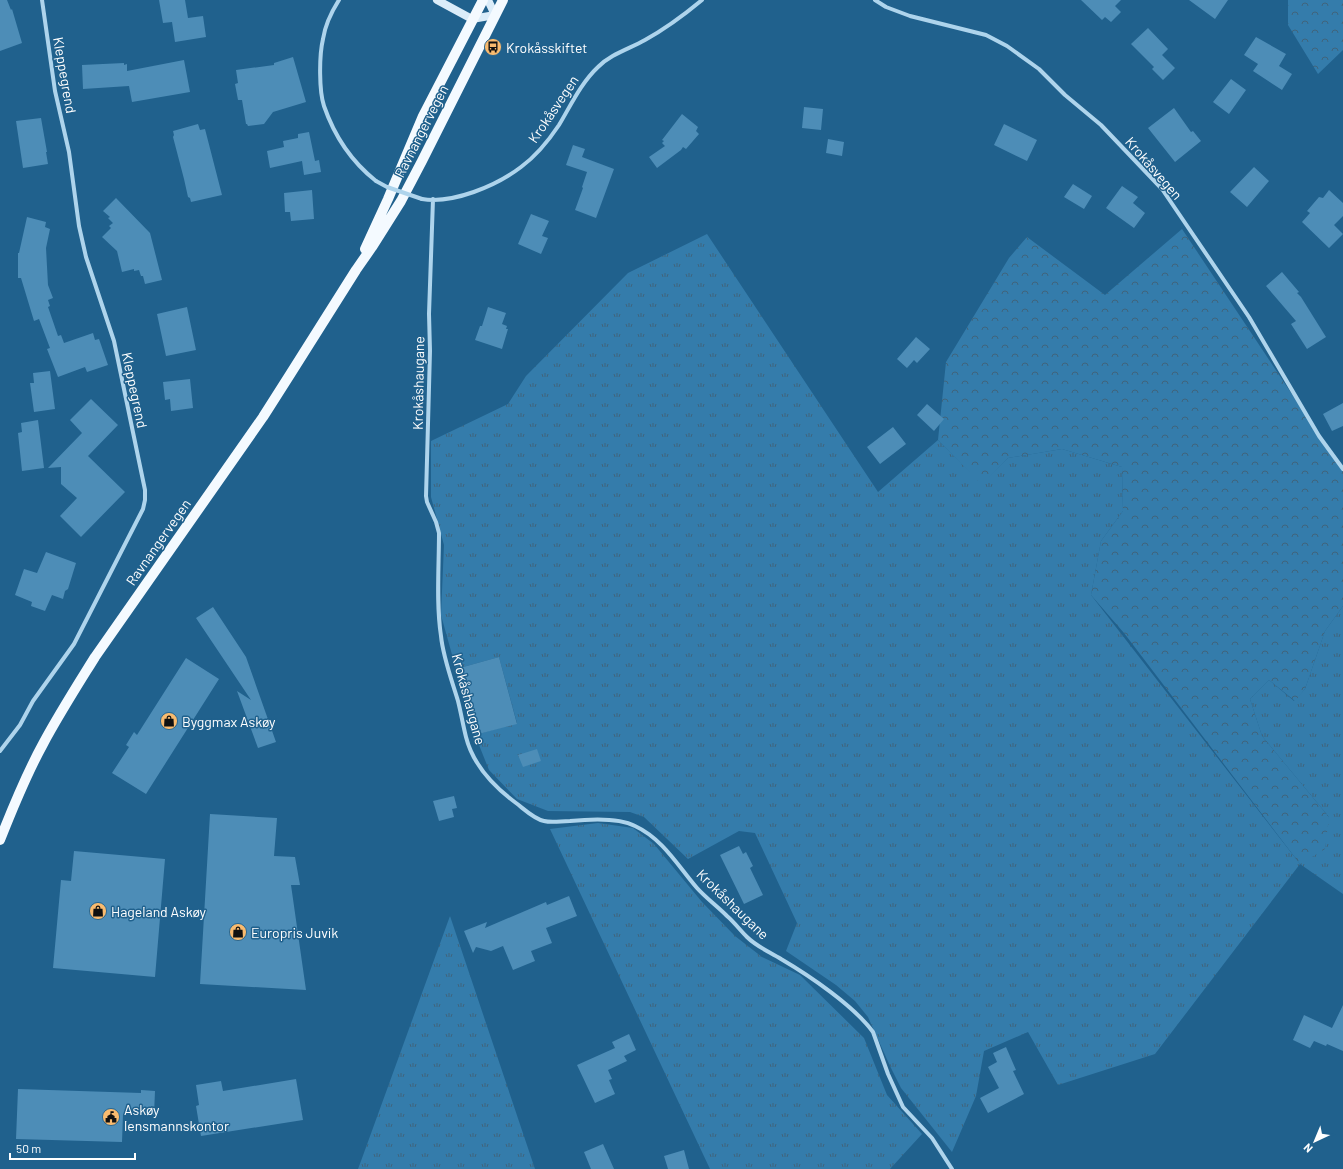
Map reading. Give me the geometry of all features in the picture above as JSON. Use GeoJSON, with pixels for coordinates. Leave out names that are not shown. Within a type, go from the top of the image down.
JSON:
{"type":"FeatureCollection","features":[{"type":"Feature","properties":{"kind":"main road"},"geometry":{"type":"LineString","coordinates":[[437,0],[472,19],[495,15],[488,0]]}},
{"type":"Feature","properties":{"kind":"main road","name":"Ravnangervegen"},"geometry":{"type":"LineString","coordinates":[[356,270],[423,116],[482,0]]}},
{"type":"Feature","properties":{"kind":"main road","name":"Ravnangervegen"},"geometry":{"type":"LineString","coordinates":[[0,840],[15,802],[42,745],[78,685],[262,417],[401,201],[503,0]]}},
{"type":"Feature","properties":{"kind":"street","name":"Kleppegrend"},"geometry":{"type":"LineString","coordinates":[[0,752],[20,724],[33,701],[74,644],[143,510],[145,500],[145,490],[114,341],[88,263],[79,226],[69,152],[55,91],[42,0]]}},
{"type":"Feature","properties":{"kind":"street","name":"Krokåsvegen"},"geometry":{"type":"LineString","coordinates":[[339,0],[323,39],[320,90],[324,106],[346,150],[355,162],[376,181],[387,187],[422,198],[433,199],[469,194],[492,184],[521,168],[539,151],[558,126],[582,86],[598,67],[611,56],[660,31],[702,0]]}},
{"type":"Feature","properties":{"kind":"street","name":"Krokåsvegen"},"geometry":{"type":"LineString","coordinates":[[875,0],[886,7],[910,16],[986,35],[1007,46],[1039,69],[1065,95],[1097,121],[1112,136],[1162,189],[1248,317],[1319,436],[1343,469]]}},
{"type":"Feature","properties":{"kind":"street","name":"Krokåshaugane"},"geometry":{"type":"LineString","coordinates":[[433,199],[429,314],[430,351],[426,496],[439,533],[439,619],[441,638],[466,738],[471,752],[486,776],[500,790],[539,820],[554,822],[596,820],[624,822],[634,825],[647,832],[657,840],[676,860],[698,889],[729,917],[756,945],[812,978],[844,1004],[874,1032],[888,1074],[903,1107],[932,1138],[952,1169]]}},
{"type":"Feature","properties":{"kind":"green space"},"geometry":{"type":"Polygon","coordinates":[[[1288,0],[1343,0],[1343,50],[1318,74],[1288,25],[1288,0]]]}},
{"type":"Feature","properties":{"kind":"green space"},"geometry":{"type":"Polygon","coordinates":[[[1182,229],[1343,471],[1343,606],[1325,631],[1305,689],[1295,701],[1269,680],[1250,699],[1262,736],[1329,817],[1325,849],[1300,864],[1124,633],[1091,595],[1101,541],[1123,511],[1122,467],[1062,449],[1008,458],[982,485],[938,440],[946,362],[1009,258],[1027,237],[1105,295],[1182,229]]]}},
{"type":"Feature","properties":{"kind":"green space"},"geometry":{"type":"Polygon","coordinates":[[[707,234],[878,492],[938,440],[982,484],[1008,458],[1062,449],[1122,467],[1123,511],[1101,541],[1091,595],[1300,864],[1155,1054],[1058,1085],[1028,1032],[984,1051],[976,1096],[952,1152],[901,1088],[868,1017],[855,1001],[836,985],[786,951],[797,923],[755,833],[739,831],[688,859],[644,817],[630,812],[548,811],[517,799],[489,770],[475,735],[517,723],[499,657],[456,669],[441,615],[444,545],[431,497],[431,441],[508,404],[526,376],[628,273],[707,234]]]}},
{"type":"Feature","properties":{"kind":"green space"},"geometry":{"type":"Polygon","coordinates":[[[1343,606],[1343,894],[1300,864],[1329,817],[1262,736],[1250,699],[1269,680],[1294,701],[1305,689],[1325,631],[1343,606]]]}},
{"type":"Feature","properties":{"kind":"green space"},"geometry":{"type":"Polygon","coordinates":[[[598,823],[633,828],[654,844],[702,902],[735,936],[762,957],[800,975],[864,1038],[887,1095],[922,1134],[890,1169],[710,1169],[550,829],[598,823]]]}},
{"type":"Feature","properties":{"kind":"green space"},"geometry":{"type":"Polygon","coordinates":[[[450,916],[535,1169],[358,1169],[361,1161],[450,916]]]}},
{"type":"Feature","properties":{"kind":"building"},"geometry":{"type":"Polygon","coordinates":[[[0,0],[7,0],[11,10],[12,9],[22,43],[0,51],[0,0]]]}},
{"type":"Feature","properties":{"kind":"building"},"geometry":{"type":"Polygon","coordinates":[[[159,0],[185,0],[188,18],[203,16],[206,37],[175,42],[172,22],[163,23],[159,0]]]}},
{"type":"Feature","properties":{"kind":"building"},"geometry":{"type":"Polygon","coordinates":[[[1081,0],[1121,0],[1115,6],[1121,12],[1111,22],[1105,17],[1102,20],[1081,0]]]}},
{"type":"Feature","properties":{"kind":"building"},"geometry":{"type":"Polygon","coordinates":[[[1189,0],[1228,0],[1215,19],[1189,0]]]}},
{"type":"Feature","properties":{"kind":"building"},"geometry":{"type":"Polygon","coordinates":[[[1148,28],[1168,49],[1162,55],[1175,68],[1163,80],[1152,69],[1154,67],[1131,44],[1148,28]]]}},
{"type":"Feature","properties":{"kind":"building"},"geometry":{"type":"Polygon","coordinates":[[[1256,37],[1286,54],[1279,66],[1292,74],[1282,90],[1253,71],[1258,64],[1244,55],[1256,37]]]}},
{"type":"Feature","properties":{"kind":"building"},"geometry":{"type":"Polygon","coordinates":[[[293,57],[306,102],[273,112],[264,124],[248,126],[246,124],[242,100],[238,100],[235,84],[238,83],[236,70],[274,65],[274,63],[293,57]]]}},
{"type":"Feature","properties":{"kind":"building"},"geometry":{"type":"Polygon","coordinates":[[[184,60],[190,92],[132,102],[129,86],[83,89],[82,65],[124,63],[124,65],[127,64],[127,71],[184,60]]]}},
{"type":"Feature","properties":{"kind":"building"},"geometry":{"type":"Polygon","coordinates":[[[1231,79],[1246,90],[1229,114],[1213,102],[1231,79]]]}},
{"type":"Feature","properties":{"kind":"building"},"geometry":{"type":"Polygon","coordinates":[[[804,107],[823,109],[821,130],[802,128],[804,107]]]}},
{"type":"Feature","properties":{"kind":"building"},"geometry":{"type":"Polygon","coordinates":[[[1174,108],[1191,132],[1193,131],[1201,141],[1175,162],[1148,128],[1174,108]]]}},
{"type":"Feature","properties":{"kind":"building"},"geometry":{"type":"Polygon","coordinates":[[[682,114],[698,127],[696,131],[699,134],[686,149],[683,147],[657,168],[649,157],[665,146],[662,143],[664,141],[662,140],[682,114]]]}},
{"type":"Feature","properties":{"kind":"building"},"geometry":{"type":"Polygon","coordinates":[[[41,118],[48,164],[23,168],[16,121],[41,118]]]}},
{"type":"Feature","properties":{"kind":"building"},"geometry":{"type":"Polygon","coordinates":[[[198,124],[200,130],[205,129],[222,195],[191,202],[190,198],[188,197],[173,137],[173,131],[198,124]]]}},
{"type":"Feature","properties":{"kind":"building"},"geometry":{"type":"Polygon","coordinates":[[[1004,124],[1037,140],[1027,161],[994,145],[1004,124]]]}},
{"type":"Feature","properties":{"kind":"building"},"geometry":{"type":"Polygon","coordinates":[[[309,132],[315,161],[319,160],[321,172],[304,175],[302,161],[270,168],[267,151],[284,147],[283,141],[298,138],[298,134],[309,132]]]}},
{"type":"Feature","properties":{"kind":"building"},"geometry":{"type":"Polygon","coordinates":[[[828,139],[844,142],[842,156],[826,153],[828,139]]]}},
{"type":"Feature","properties":{"kind":"building"},"geometry":{"type":"Polygon","coordinates":[[[573,145],[585,149],[582,157],[614,169],[596,218],[575,210],[587,172],[566,165],[573,145]]]}},
{"type":"Feature","properties":{"kind":"building"},"geometry":{"type":"Polygon","coordinates":[[[1254,167],[1269,181],[1247,207],[1230,192],[1254,167]]]}},
{"type":"Feature","properties":{"kind":"building"},"geometry":{"type":"Polygon","coordinates":[[[1073,184],[1092,196],[1084,209],[1064,197],[1073,184]]]}},
{"type":"Feature","properties":{"kind":"building"},"geometry":{"type":"Polygon","coordinates":[[[1122,186],[1138,197],[1133,203],[1145,213],[1134,228],[1106,208],[1122,186]]]}},
{"type":"Feature","properties":{"kind":"building"},"geometry":{"type":"Polygon","coordinates":[[[312,190],[314,219],[291,221],[290,212],[285,212],[284,193],[312,190]]]}},
{"type":"Feature","properties":{"kind":"building"},"geometry":{"type":"Polygon","coordinates":[[[1329,190],[1343,203],[1343,216],[1334,225],[1343,234],[1329,248],[1302,222],[1310,213],[1307,211],[1319,197],[1323,198],[1329,190]]]}},
{"type":"Feature","properties":{"kind":"building"},"geometry":{"type":"Polygon","coordinates":[[[116,198],[150,233],[162,280],[145,284],[143,276],[141,276],[139,270],[134,271],[134,269],[122,272],[117,251],[102,237],[111,228],[109,226],[113,223],[108,218],[110,217],[103,211],[116,198]]]}},
{"type":"Feature","properties":{"kind":"building"},"geometry":{"type":"Polygon","coordinates":[[[531,214],[549,221],[542,236],[548,238],[541,254],[518,244],[531,214]]]}},
{"type":"Feature","properties":{"kind":"building"},"geometry":{"type":"Polygon","coordinates":[[[27,217],[46,222],[45,227],[50,229],[46,248],[48,285],[53,298],[48,300],[50,306],[48,307],[58,336],[61,335],[64,343],[93,333],[95,340],[99,339],[108,365],[87,372],[85,367],[58,377],[47,349],[50,348],[39,319],[34,321],[21,278],[18,278],[18,253],[27,217]]]}},
{"type":"Feature","properties":{"kind":"building"},"geometry":{"type":"Polygon","coordinates":[[[1282,272],[1299,292],[1297,293],[1326,337],[1307,349],[1291,324],[1296,321],[1266,286],[1282,272]]]}},
{"type":"Feature","properties":{"kind":"building"},"geometry":{"type":"Polygon","coordinates":[[[187,307],[196,350],[166,356],[157,314],[187,307]]]}},
{"type":"Feature","properties":{"kind":"building"},"geometry":{"type":"Polygon","coordinates":[[[488,307],[506,313],[502,324],[507,326],[506,329],[508,329],[502,349],[475,340],[480,326],[482,326],[488,307]]]}},
{"type":"Feature","properties":{"kind":"building"},"geometry":{"type":"Polygon","coordinates":[[[916,337],[930,349],[917,363],[914,360],[907,368],[897,359],[916,337]]]}},
{"type":"Feature","properties":{"kind":"building"},"geometry":{"type":"Polygon","coordinates":[[[50,371],[55,409],[34,412],[30,383],[34,383],[33,373],[50,371]]]}},
{"type":"Feature","properties":{"kind":"building"},"geometry":{"type":"Polygon","coordinates":[[[190,379],[193,408],[171,411],[170,399],[165,400],[163,382],[190,379]]]}},
{"type":"Feature","properties":{"kind":"building"},"geometry":{"type":"Polygon","coordinates":[[[91,399],[118,425],[88,456],[125,492],[81,537],[60,516],[77,498],[61,484],[61,467],[48,468],[82,433],[70,420],[91,399]]]}},
{"type":"Feature","properties":{"kind":"building"},"geometry":{"type":"Polygon","coordinates":[[[1343,403],[1343,426],[1332,431],[1323,414],[1343,403]]]}},
{"type":"Feature","properties":{"kind":"building"},"geometry":{"type":"Polygon","coordinates":[[[927,404],[944,419],[934,431],[917,415],[927,404]]]}},
{"type":"Feature","properties":{"kind":"building"},"geometry":{"type":"Polygon","coordinates":[[[38,420],[44,468],[22,471],[18,433],[22,432],[21,423],[38,420]]]}},
{"type":"Feature","properties":{"kind":"building"},"geometry":{"type":"Polygon","coordinates":[[[893,427],[906,444],[880,464],[867,447],[893,427]]]}},
{"type":"Feature","properties":{"kind":"building"},"geometry":{"type":"Polygon","coordinates":[[[46,552],[76,563],[68,589],[65,591],[63,599],[52,595],[45,611],[31,606],[32,602],[15,595],[24,569],[37,573],[46,552]]]}},
{"type":"Feature","properties":{"kind":"building"},"geometry":{"type":"Polygon","coordinates":[[[213,607],[246,657],[276,742],[258,748],[237,691],[251,700],[196,618],[213,607]]]}},
{"type":"Feature","properties":{"kind":"building"},"geometry":{"type":"Polygon","coordinates":[[[499,657],[517,724],[475,735],[456,669],[499,657]]]}},
{"type":"Feature","properties":{"kind":"building"},"geometry":{"type":"Polygon","coordinates":[[[186,658],[219,679],[146,794],[112,773],[129,747],[126,745],[134,732],[137,735],[186,658]]]}},
{"type":"Feature","properties":{"kind":"building"},"geometry":{"type":"Polygon","coordinates":[[[537,749],[541,761],[523,767],[518,755],[537,749]]]}},
{"type":"Feature","properties":{"kind":"building"},"geometry":{"type":"Polygon","coordinates":[[[454,796],[457,808],[452,809],[454,817],[439,821],[433,801],[454,796]]]}},
{"type":"Feature","properties":{"kind":"building"},"geometry":{"type":"Polygon","coordinates":[[[210,814],[277,818],[274,856],[295,857],[300,885],[291,885],[306,990],[200,984],[210,814]]]}},
{"type":"Feature","properties":{"kind":"building"},"geometry":{"type":"Polygon","coordinates":[[[739,846],[743,854],[746,852],[753,866],[750,868],[763,895],[744,904],[720,855],[739,846]]]}},
{"type":"Feature","properties":{"kind":"building"},"geometry":{"type":"Polygon","coordinates":[[[74,851],[165,859],[155,977],[53,968],[61,880],[71,881],[74,851]]]}},
{"type":"Feature","properties":{"kind":"building"},"geometry":{"type":"Polygon","coordinates":[[[569,896],[577,916],[546,928],[552,943],[531,951],[535,961],[513,970],[503,946],[491,951],[476,947],[473,953],[464,931],[487,922],[485,928],[546,902],[547,905],[569,896]]]}},
{"type":"Feature","properties":{"kind":"building"},"geometry":{"type":"Polygon","coordinates":[[[1343,1005],[1343,1051],[1327,1044],[1326,1046],[1314,1041],[1310,1048],[1293,1040],[1304,1015],[1332,1028],[1343,1005]]]}},
{"type":"Feature","properties":{"kind":"building"},"geometry":{"type":"Polygon","coordinates":[[[629,1034],[636,1050],[624,1056],[627,1061],[608,1070],[612,1079],[609,1080],[615,1094],[595,1103],[577,1065],[615,1048],[612,1042],[629,1034]]]}},
{"type":"Feature","properties":{"kind":"building"},"geometry":{"type":"Polygon","coordinates":[[[1006,1047],[1016,1070],[1013,1071],[1024,1094],[988,1113],[980,1098],[999,1088],[988,1067],[997,1062],[993,1053],[1006,1047]]]}},
{"type":"Feature","properties":{"kind":"building"},"geometry":{"type":"Polygon","coordinates":[[[296,1079],[303,1120],[201,1136],[196,1106],[199,1105],[196,1085],[221,1081],[223,1091],[296,1079]]]}},
{"type":"Feature","properties":{"kind":"building"},"geometry":{"type":"Polygon","coordinates":[[[18,1089],[141,1093],[141,1090],[155,1091],[154,1115],[123,1114],[122,1142],[16,1139],[18,1089]]]}},
{"type":"Feature","properties":{"kind":"building"},"geometry":{"type":"Polygon","coordinates":[[[603,1144],[614,1169],[591,1169],[584,1152],[603,1144]]]}},
{"type":"Feature","properties":{"kind":"building"},"geometry":{"type":"Polygon","coordinates":[[[684,1150],[689,1169],[668,1169],[664,1156],[684,1150]]]}},
{"type":"Feature","properties":{"kind":"place","name":"Krokåsskiftet"},"geometry":{"type":"Point","coordinates":[493,47]}},
{"type":"Feature","properties":{"kind":"place","name":"Byggmax Askøy"},"geometry":{"type":"Point","coordinates":[169,721]}},
{"type":"Feature","properties":{"kind":"place","name":"Hageland Askøy"},"geometry":{"type":"Point","coordinates":[98,911]}},
{"type":"Feature","properties":{"kind":"place","name":"Europris Juvik"},"geometry":{"type":"Point","coordinates":[238,932]}},
{"type":"Feature","properties":{"kind":"place","name":"Askøy lensmannskontor"},"geometry":{"type":"Point","coordinates":[111,1117]}}]}
